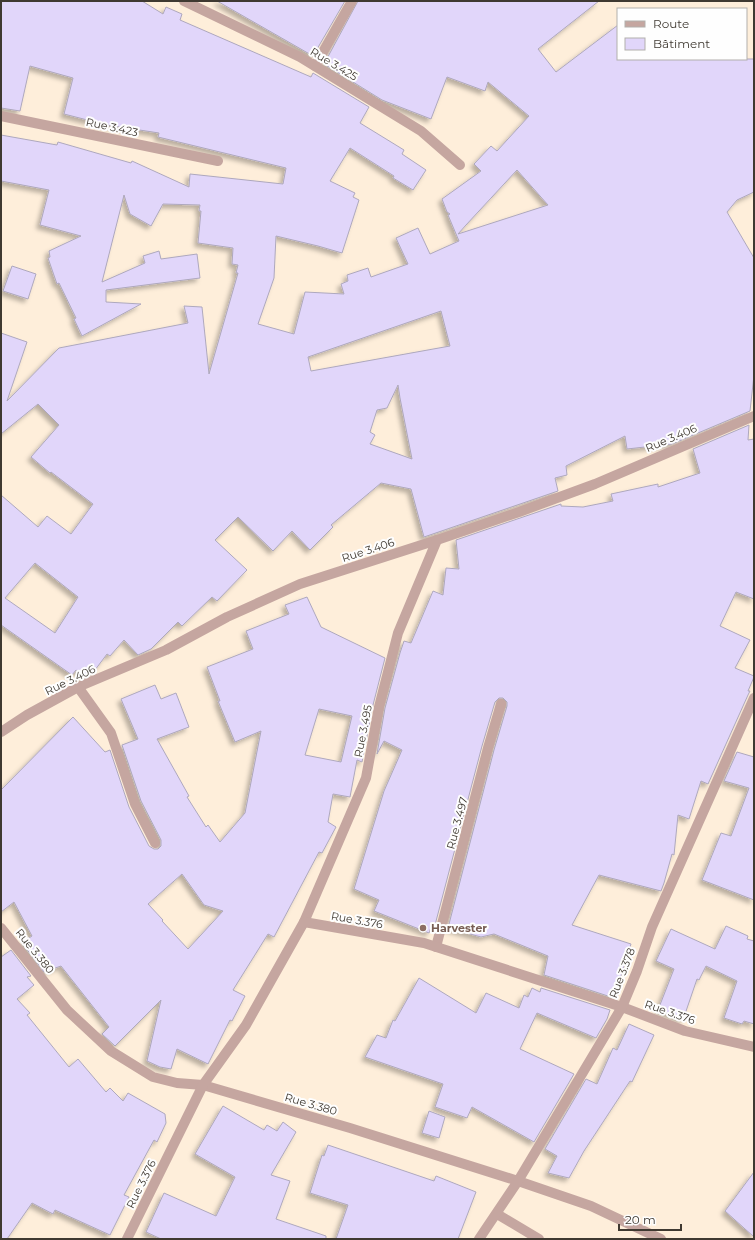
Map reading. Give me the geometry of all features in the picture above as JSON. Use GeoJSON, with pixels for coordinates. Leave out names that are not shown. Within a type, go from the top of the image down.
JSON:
{"type":"FeatureCollection","features":[{"type":"Feature","properties":{"kind":"street","name":"Rue 3.425"},"geometry":{"type":"LineString","coordinates":[[184,1],[282,48],[315,66],[420,131],[460,165]]}},
{"type":"Feature","properties":{"kind":"street"},"geometry":{"type":"LineString","coordinates":[[315,66],[352,1]]}},
{"type":"Feature","properties":{"kind":"street","name":"Rue 3.423"},"geometry":{"type":"LineString","coordinates":[[1,116],[218,161]]}},
{"type":"Feature","properties":{"kind":"street","name":"Rue 3.406"},"geometry":{"type":"LineString","coordinates":[[1,732],[78,687],[166,650],[227,617],[300,584],[519,512],[594,484],[754,416]]}},
{"type":"Feature","properties":{"kind":"street","name":"Rue 3.495"},"geometry":{"type":"LineString","coordinates":[[304,922],[366,778],[379,707],[398,633],[437,540]]}},
{"type":"Feature","properties":{"kind":"street"},"geometry":{"type":"LineString","coordinates":[[78,687],[111,733],[135,804],[155,843]]}},
{"type":"Feature","properties":{"kind":"street","name":"Rue 3.378"},"geometry":{"type":"LineString","coordinates":[[480,1239],[518,1181],[622,1007],[637,971],[652,927],[754,698]]}},
{"type":"Feature","properties":{"kind":"street","name":"Rue 3.497"},"geometry":{"type":"LineString","coordinates":[[436,947],[501,704]]}},
{"type":"Feature","properties":{"kind":"street","name":"Rue 3.376"},"geometry":{"type":"LineString","coordinates":[[127,1239],[203,1085],[246,1025],[304,922],[424,943],[622,1007],[685,1031],[754,1047]]}},
{"type":"Feature","properties":{"kind":"street","name":"Rue 3.380"},"geometry":{"type":"LineString","coordinates":[[1,928],[67,1010],[111,1052],[153,1077],[203,1085],[350,1128],[518,1181],[591,1206],[662,1239]]}},
{"type":"Feature","properties":{"kind":"street"},"geometry":{"type":"LineString","coordinates":[[497,1214],[539,1239]]}},
{"type":"Feature","properties":{"kind":"building"},"geometry":{"type":"Polygon","coordinates":[[[1,1],[142,1],[163,14],[166,7],[182,14],[180,20],[311,77],[313,73],[369,107],[360,123],[404,150],[402,154],[426,170],[413,190],[350,148],[330,181],[355,193],[353,197],[359,200],[342,253],[276,236],[274,278],[258,324],[294,334],[305,292],[344,294],[341,284],[348,281],[347,275],[368,268],[371,277],[408,264],[396,238],[418,228],[430,254],[459,241],[448,215],[450,214],[447,212],[442,199],[481,171],[474,164],[491,146],[497,151],[529,116],[488,82],[485,91],[447,77],[431,119],[382,100],[324,64],[358,1],[599,1],[538,49],[556,72],[617,26],[617,60],[754,59],[754,192],[737,200],[727,212],[754,258],[754,375],[750,411],[672,444],[627,449],[625,436],[566,466],[567,475],[555,478],[558,491],[424,537],[411,489],[381,483],[331,525],[333,527],[310,550],[292,531],[273,551],[238,517],[215,540],[247,570],[217,601],[212,597],[182,626],[178,622],[151,649],[138,655],[124,640],[110,656],[107,654],[92,674],[85,677],[76,670],[72,675],[1,625],[1,495],[38,527],[47,516],[71,534],[93,504],[51,472],[50,473],[31,457],[59,425],[38,404],[1,434],[1,333],[27,342],[7,401],[59,348],[188,323],[184,306],[202,307],[209,374],[238,273],[236,273],[238,265],[232,264],[233,248],[198,243],[201,211],[199,211],[200,205],[163,204],[151,226],[130,214],[124,195],[102,282],[145,263],[143,256],[159,251],[161,259],[197,254],[200,278],[106,290],[106,302],[141,304],[82,336],[74,319],[76,318],[59,283],[57,284],[48,258],[50,257],[49,251],[81,236],[40,225],[49,190],[1,181],[1,135],[57,145],[58,142],[131,163],[132,161],[189,187],[190,174],[283,184],[286,168],[158,137],[159,133],[107,125],[64,114],[73,78],[30,66],[20,111],[1,108],[1,1]],[[517,170],[458,234],[548,205],[517,170]],[[441,311],[308,357],[311,371],[450,346],[441,311]],[[398,385],[387,408],[377,410],[370,432],[375,435],[370,444],[412,459],[400,398],[398,385]],[[35,563],[5,598],[55,633],[78,597],[35,563]]]}},
{"type":"Feature","properties":{"kind":"building"},"geometry":{"type":"Polygon","coordinates":[[[217,1],[345,1],[313,56],[217,1]]]}},
{"type":"Feature","properties":{"kind":"building"},"geometry":{"type":"Polygon","coordinates":[[[12,266],[36,274],[28,299],[3,291],[12,266]]]}},
{"type":"Feature","properties":{"kind":"building"},"geometry":{"type":"Polygon","coordinates":[[[749,425],[748,440],[754,439],[754,599],[736,592],[720,626],[750,640],[735,668],[754,677],[748,691],[750,691],[708,784],[701,781],[689,819],[678,815],[674,855],[672,854],[661,891],[599,875],[572,925],[631,944],[614,998],[544,975],[548,956],[494,934],[481,937],[448,928],[494,750],[507,706],[507,702],[503,698],[499,698],[495,702],[435,925],[432,924],[429,933],[374,911],[379,900],[354,889],[384,791],[402,750],[384,741],[377,754],[385,708],[404,641],[411,643],[433,591],[443,595],[446,568],[459,569],[456,540],[561,504],[561,506],[583,507],[613,501],[611,494],[658,484],[658,487],[700,473],[693,449],[749,425]]]}},
{"type":"Feature","properties":{"kind":"building"},"geometry":{"type":"Polygon","coordinates":[[[307,597],[321,627],[385,658],[373,705],[362,762],[357,760],[350,797],[333,794],[328,822],[336,827],[322,853],[319,852],[274,937],[268,934],[233,990],[245,996],[232,1021],[230,1020],[208,1064],[177,1049],[171,1069],[160,1067],[147,1061],[161,1000],[115,1046],[102,1034],[109,1027],[61,966],[44,972],[22,943],[32,936],[14,902],[1,912],[1,790],[73,717],[105,752],[110,750],[129,807],[149,846],[154,849],[158,849],[161,846],[161,840],[141,801],[122,745],[138,739],[121,699],[155,685],[161,699],[176,693],[189,727],[157,739],[189,796],[187,797],[206,827],[208,825],[220,842],[245,813],[261,731],[235,742],[218,701],[220,701],[207,667],[253,649],[246,631],[289,614],[285,605],[307,597]],[[319,709],[305,755],[341,762],[352,716],[319,709]],[[182,874],[148,904],[188,949],[223,911],[204,905],[182,874]]]}},
{"type":"Feature","properties":{"kind":"building"},"geometry":{"type":"Polygon","coordinates":[[[737,752],[754,757],[754,900],[702,880],[721,833],[731,836],[749,788],[724,781],[737,752]]]}},
{"type":"Feature","properties":{"kind":"building"},"geometry":{"type":"Polygon","coordinates":[[[726,926],[748,936],[747,939],[754,941],[754,1024],[744,1021],[742,1024],[724,1018],[737,981],[706,966],[699,980],[697,979],[683,1020],[658,1010],[674,969],[656,961],[671,929],[715,949],[726,926]]]}},
{"type":"Feature","properties":{"kind":"building"},"geometry":{"type":"Polygon","coordinates":[[[11,950],[31,976],[27,977],[34,985],[17,999],[30,1013],[27,1015],[69,1067],[78,1059],[106,1092],[110,1088],[123,1101],[128,1093],[165,1114],[166,1123],[157,1142],[154,1140],[124,1195],[129,1197],[110,1235],[55,1210],[53,1214],[32,1203],[7,1239],[1,1239],[1,957],[11,950]]]}},
{"type":"Feature","properties":{"kind":"building"},"geometry":{"type":"Polygon","coordinates":[[[419,978],[476,1013],[486,993],[519,1008],[524,995],[528,997],[532,988],[540,992],[541,988],[610,1010],[607,1019],[596,1038],[537,1013],[520,1049],[574,1074],[534,1142],[472,1107],[467,1118],[435,1107],[443,1084],[365,1057],[377,1035],[386,1038],[393,1020],[395,1021],[419,978]]]}},
{"type":"Feature","properties":{"kind":"building"},"geometry":{"type":"Polygon","coordinates":[[[629,1024],[654,1035],[632,1082],[630,1081],[584,1151],[569,1178],[548,1173],[557,1156],[545,1149],[586,1079],[597,1084],[613,1048],[617,1050],[629,1024]]]}},
{"type":"Feature","properties":{"kind":"building"},"geometry":{"type":"Polygon","coordinates":[[[223,1106],[264,1130],[267,1125],[277,1131],[283,1122],[296,1132],[271,1175],[290,1181],[276,1219],[326,1236],[326,1239],[161,1239],[146,1232],[164,1193],[216,1216],[235,1177],[195,1154],[223,1106]]]}},
{"type":"Feature","properties":{"kind":"building"},"geometry":{"type":"Polygon","coordinates":[[[429,1111],[445,1117],[439,1138],[422,1133],[429,1111]]]}},
{"type":"Feature","properties":{"kind":"building"},"geometry":{"type":"Polygon","coordinates":[[[328,1145],[434,1181],[436,1176],[476,1192],[458,1239],[336,1239],[348,1205],[310,1193],[322,1155],[324,1156],[328,1145]]]}},
{"type":"Feature","properties":{"kind":"building"},"geometry":{"type":"Polygon","coordinates":[[[754,1172],[754,1237],[725,1211],[754,1172]]]}},
{"type":"Feature","properties":{"kind":"place","name":"Harvester"},"geometry":{"type":"Point","coordinates":[423,928]}}]}
